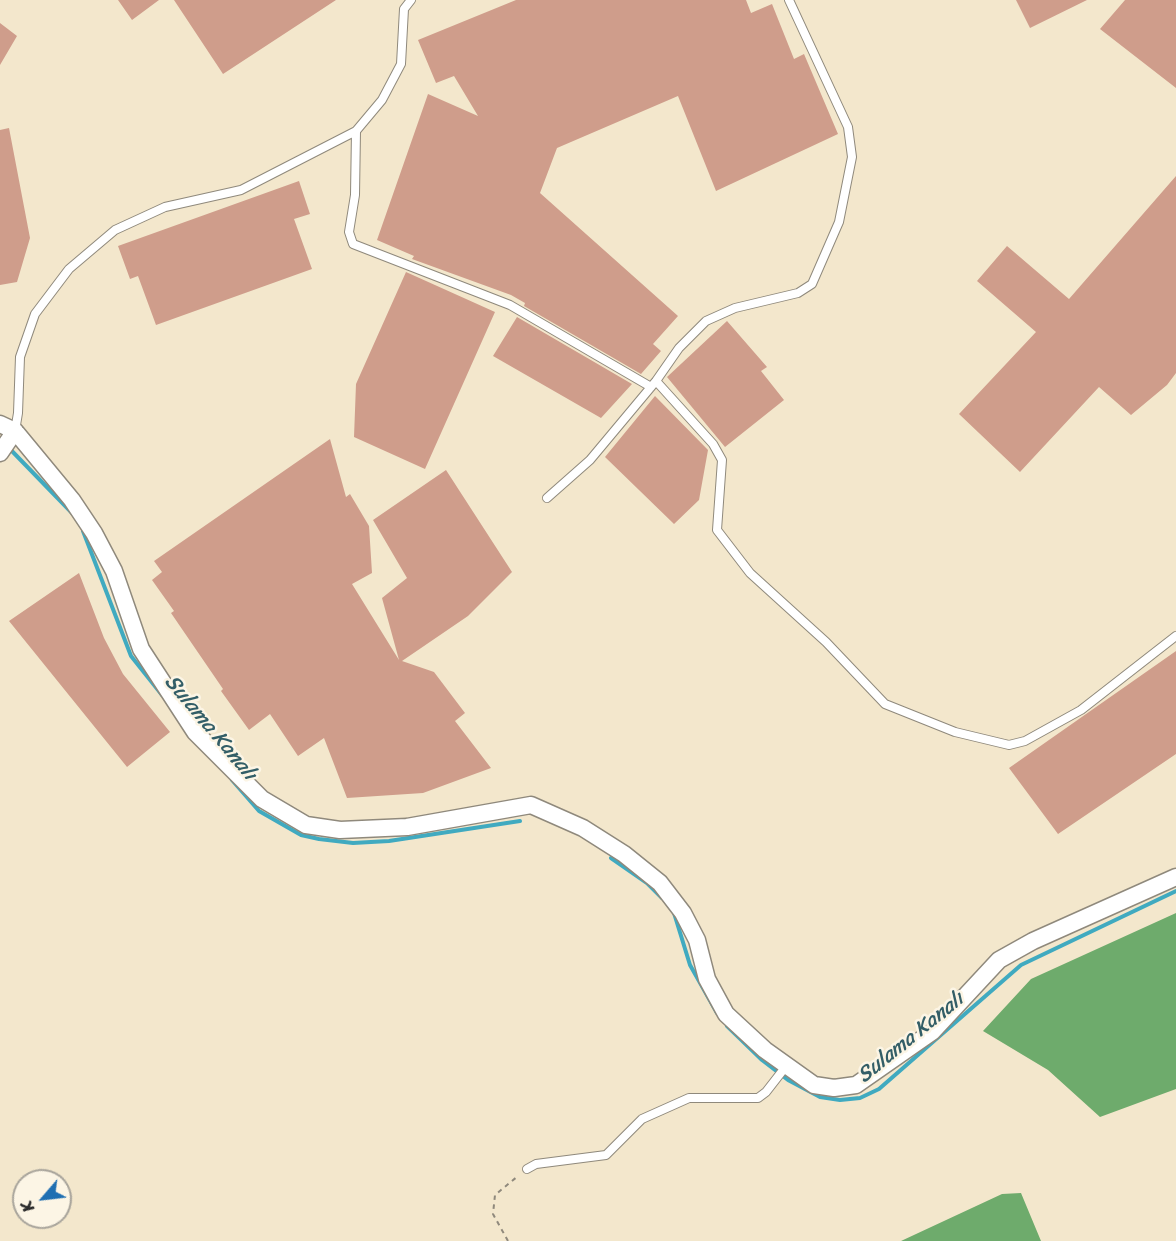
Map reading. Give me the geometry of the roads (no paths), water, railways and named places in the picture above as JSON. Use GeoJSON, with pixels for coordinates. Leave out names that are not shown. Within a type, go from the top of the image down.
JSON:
{"type":"FeatureCollection","features":[{"type":"Feature","properties":{"kind":"street"},"geometry":{"type":"LineString","coordinates":[[0,453],[7,428]]}},
{"type":"Feature","properties":{"kind":"street"},"geometry":{"type":"LineString","coordinates":[[7,428],[72,500],[94,533],[114,571],[141,649],[195,732],[262,799],[306,825],[340,830],[407,827],[531,806],[583,828],[624,854],[660,884],[688,922],[697,940],[707,979],[726,1014],[814,1085],[834,1088],[856,1085],[932,1032],[999,960],[1033,941],[1176,877]]}},
{"type":"Feature","properties":{"kind":"lane"},"geometry":{"type":"LineString","coordinates":[[7,428],[18,413],[20,357],[35,314],[69,269],[115,230],[165,207],[241,190],[330,147],[356,131],[382,100],[401,64],[404,9],[411,0]]}},
{"type":"Feature","properties":{"kind":"lane"},"geometry":{"type":"LineString","coordinates":[[546,498],[590,460],[653,384],[679,348],[706,321],[735,308],[798,293],[812,284],[839,222],[852,157],[848,127],[789,0]]}},
{"type":"Feature","properties":{"kind":"lane"},"geometry":{"type":"LineString","coordinates":[[356,131],[355,195],[349,232],[353,244],[510,305],[653,384],[713,444],[722,459],[717,530],[750,573],[826,642],[885,704],[955,732],[1009,745],[1025,741],[1081,710],[1176,636]]}},
{"type":"Feature","properties":{"kind":"lane"},"geometry":{"type":"LineString","coordinates":[[527,1169],[536,1164],[606,1155],[642,1119],[689,1098],[758,1098],[772,1085],[787,1065]]}},
{"type":"Feature","properties":{"kind":"waterway","name":"Sulama Kanalı"},"geometry":{"type":"LineString","coordinates":[[9,448],[73,514]]}},
{"type":"Feature","properties":{"kind":"waterway","name":"Sulama Kanalı"},"geometry":{"type":"LineString","coordinates":[[83,531],[131,656],[162,695]]}},
{"type":"Feature","properties":{"kind":"waterway","name":"Sulama Kanalı"},"geometry":{"type":"LineString","coordinates":[[232,780],[259,811],[301,835],[319,839],[353,843],[389,841],[520,821]]}},
{"type":"Feature","properties":{"kind":"waterway","name":"Sulama Kanalı"},"geometry":{"type":"LineString","coordinates":[[611,858],[647,883],[662,898]]}},
{"type":"Feature","properties":{"kind":"waterway","name":"Sulama Kanalı"},"geometry":{"type":"LineString","coordinates":[[727,1026],[762,1060],[788,1080],[820,1097],[840,1100],[860,1098],[879,1089],[1021,965],[1176,891]]}},
{"type":"Feature","properties":{"kind":"waterway","name":"Sulama Kanalı"},"geometry":{"type":"LineString","coordinates":[[674,913],[690,965],[717,1013]]}}]}
